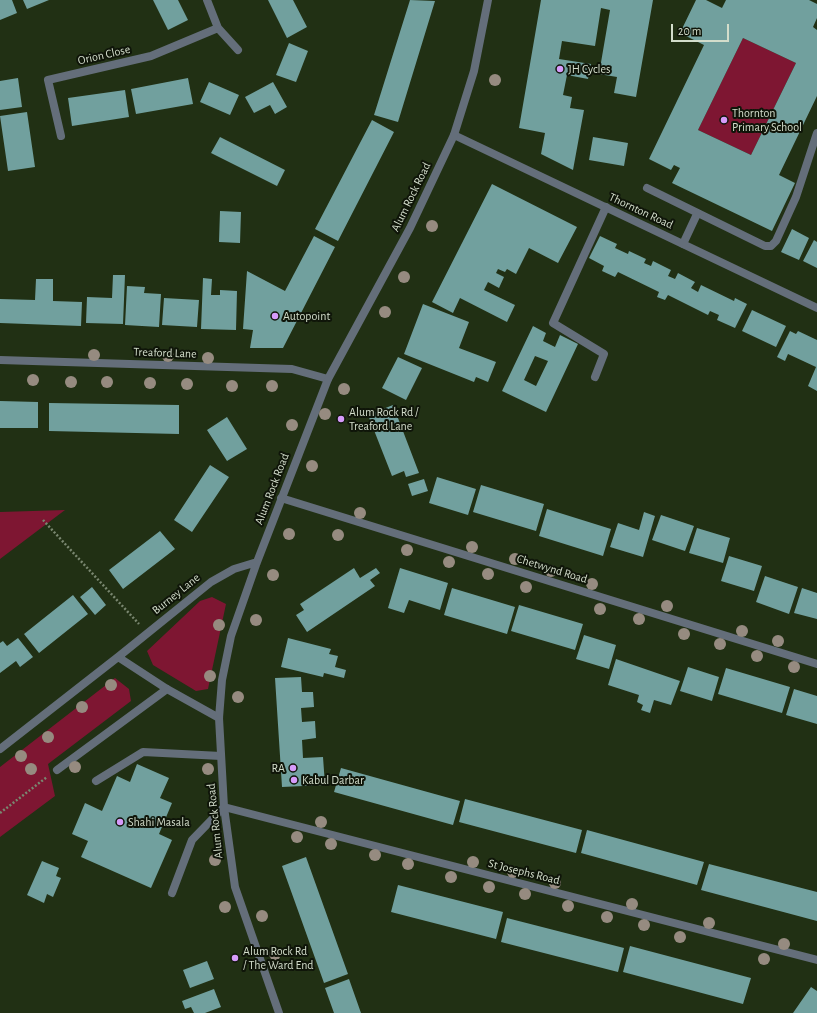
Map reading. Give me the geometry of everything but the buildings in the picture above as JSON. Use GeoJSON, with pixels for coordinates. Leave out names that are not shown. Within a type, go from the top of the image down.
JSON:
{"type":"FeatureCollection","features":[{"type":"Feature","properties":{"kind":"street"},"geometry":{"type":"LineString","coordinates":[[207,0],[218,28],[238,50]]}},
{"type":"Feature","properties":{"kind":"street","name":"Alum Rock Road"},"geometry":{"type":"LineString","coordinates":[[279,1013],[235,887],[224,807],[219,718],[222,680],[231,636],[281,498],[328,379],[410,228],[454,135],[474,71],[488,0]]}},
{"type":"Feature","properties":{"kind":"street","name":"Orion Close"},"geometry":{"type":"LineString","coordinates":[[61,136],[48,80],[151,56],[218,28]]}},
{"type":"Feature","properties":{"kind":"street"},"geometry":{"type":"LineString","coordinates":[[647,188],[697,214],[765,246],[771,246],[776,241],[796,197],[817,133]]}},
{"type":"Feature","properties":{"kind":"street","name":"Thornton Road"},"geometry":{"type":"LineString","coordinates":[[454,135],[817,308]]}},
{"type":"Feature","properties":{"kind":"street"},"geometry":{"type":"LineString","coordinates":[[594,377],[604,354],[553,323],[606,208]]}},
{"type":"Feature","properties":{"kind":"street"},"geometry":{"type":"LineString","coordinates":[[683,244],[697,214]]}},
{"type":"Feature","properties":{"kind":"street","name":"Treaford Lane"},"geometry":{"type":"LineString","coordinates":[[0,360],[292,369],[328,379]]}},
{"type":"Feature","properties":{"kind":"street","name":"Chetwynd Road"},"geometry":{"type":"LineString","coordinates":[[281,498],[817,664]]}},
{"type":"Feature","properties":{"kind":"street","name":"Burney Lane"},"geometry":{"type":"LineString","coordinates":[[0,749],[211,582],[234,569],[257,562]]}},
{"type":"Feature","properties":{"kind":"street"},"geometry":{"type":"LineString","coordinates":[[118,657],[167,689],[219,718]]}},
{"type":"Feature","properties":{"kind":"street"},"geometry":{"type":"LineString","coordinates":[[56,770],[167,689]]}},
{"type":"Feature","properties":{"kind":"street"},"geometry":{"type":"LineString","coordinates":[[96,781],[143,752],[221,756]]}},
{"type":"Feature","properties":{"kind":"street"},"geometry":{"type":"LineString","coordinates":[[172,893],[192,840],[224,807]]}},
{"type":"Feature","properties":{"kind":"street","name":"St Josephs Road"},"geometry":{"type":"LineString","coordinates":[[224,807],[817,960]]}},
{"type":"Feature","properties":{"kind":"path"},"geometry":{"type":"LineString","coordinates":[[43,520],[147,633]]}},
{"type":"Feature","properties":{"kind":"path"},"geometry":{"type":"LineString","coordinates":[[0,813],[56,770]]}},
{"type":"Feature","properties":{"kind":"shaded area"},"geometry":{"type":"Polygon","coordinates":[[[743,38],[796,63],[751,155],[698,130],[743,38]]]}},
{"type":"Feature","properties":{"kind":"shaded area"},"geometry":{"type":"Polygon","coordinates":[[[65,510],[0,559],[0,512],[65,510]]]}},
{"type":"Feature","properties":{"kind":"shaded area"},"geometry":{"type":"Polygon","coordinates":[[[212,597],[226,604],[208,689],[196,691],[153,665],[147,651],[200,601],[212,597]]]}},
{"type":"Feature","properties":{"kind":"shaded area"},"geometry":{"type":"Polygon","coordinates":[[[115,678],[129,689],[131,701],[48,764],[55,796],[0,837],[0,767],[115,678]]]}},
{"type":"Feature","properties":{"kind":"place","name":"JH Cycles"},"geometry":{"type":"Point","coordinates":[560,69]}},
{"type":"Feature","properties":{"kind":"place","name":"Thornton Primary School"},"geometry":{"type":"Point","coordinates":[724,120]}},
{"type":"Feature","properties":{"kind":"place","name":"Autopoint"},"geometry":{"type":"Point","coordinates":[275,316]}},
{"type":"Feature","properties":{"kind":"place","name":"Alum Rock Rd / Treaford Lane"},"geometry":{"type":"Point","coordinates":[341,419]}},
{"type":"Feature","properties":{"kind":"place","name":"RA"},"geometry":{"type":"Point","coordinates":[293,768]}},
{"type":"Feature","properties":{"kind":"place","name":"Kabul Darbar"},"geometry":{"type":"Point","coordinates":[294,780]}},
{"type":"Feature","properties":{"kind":"place","name":"Shahi Masala"},"geometry":{"type":"Point","coordinates":[120,822]}},
{"type":"Feature","properties":{"kind":"place","name":"Alum Rock Rd / The Ward End"},"geometry":{"type":"Point","coordinates":[235,958]}}]}
